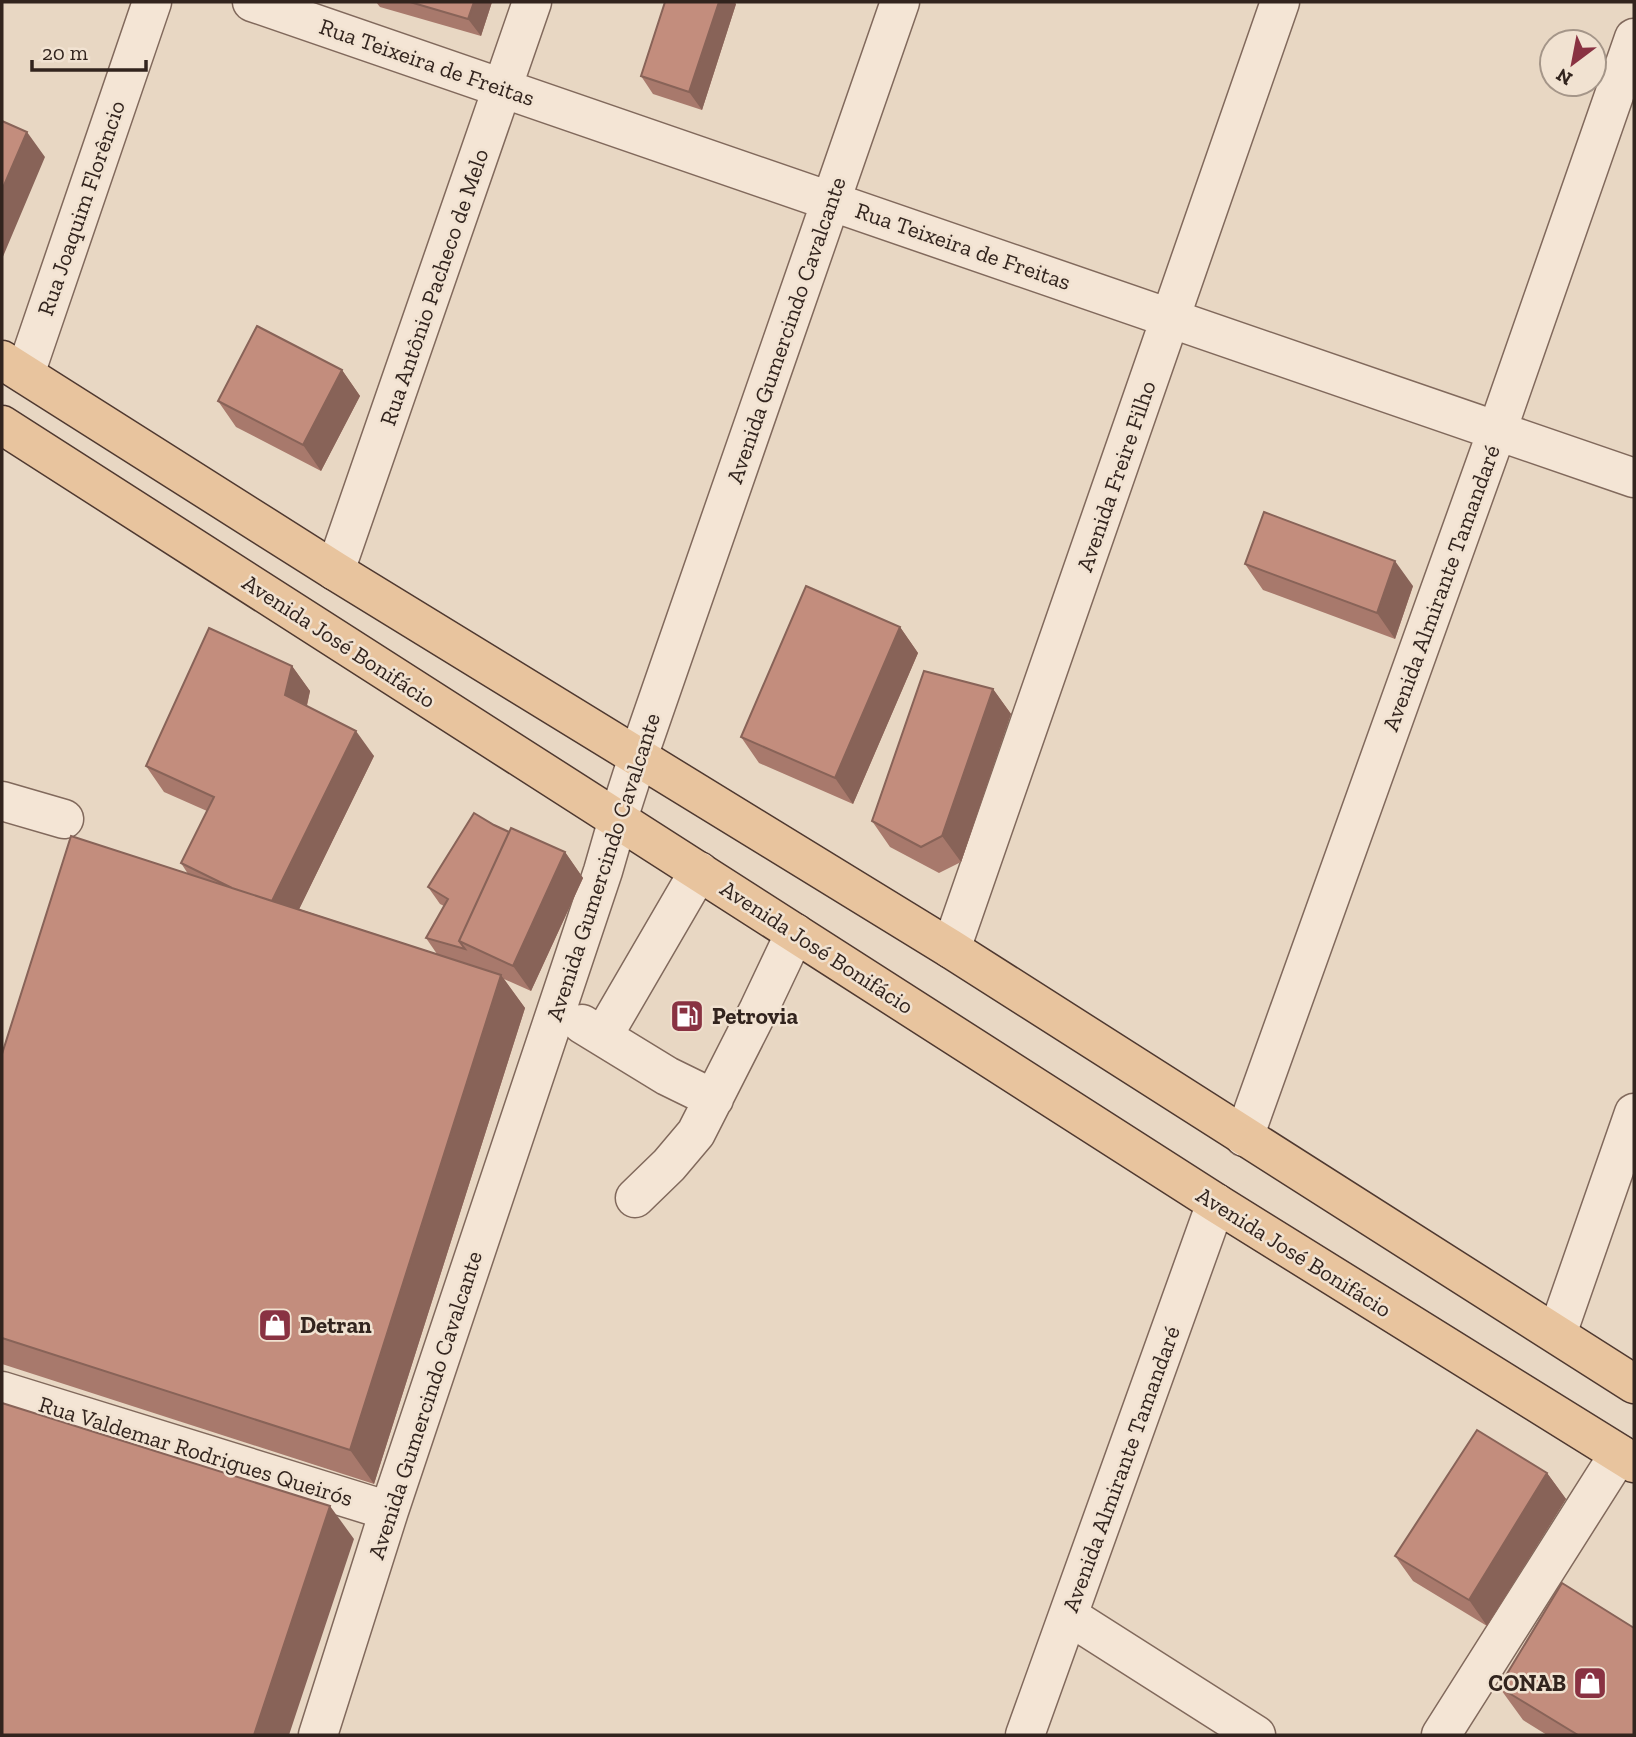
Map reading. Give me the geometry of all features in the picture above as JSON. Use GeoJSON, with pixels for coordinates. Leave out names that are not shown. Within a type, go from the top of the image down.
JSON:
{"type":"FeatureCollection","features":[{"type":"Feature","properties":{"kind":"main road"},"geometry":{"type":"LineString","coordinates":[[13,367],[335,571],[951,949],[1634,1384]]}},
{"type":"Feature","properties":{"kind":"main road","name":"Avenida José Bonifácio"},"geometry":{"type":"LineString","coordinates":[[3,431],[618,819],[1216,1203],[1627,1459]]}},
{"type":"Feature","properties":{"kind":"street","name":"Rua Joaquim Florêncio"},"geometry":{"type":"LineString","coordinates":[[13,367],[152,2]]}},
{"type":"Feature","properties":{"kind":"street","name":"Rua Teixeira de Freitas"},"geometry":{"type":"LineString","coordinates":[[252,2],[1634,478]]}},
{"type":"Feature","properties":{"kind":"street","name":"Rua Antônio Pacheco de Melo"},"geometry":{"type":"LineString","coordinates":[[335,571],[532,2]]}},
{"type":"Feature","properties":{"kind":"street","name":"Avenida Gumercindo Cavalcante"},"geometry":{"type":"LineString","coordinates":[[318,1735],[389,1511],[603,871],[638,757],[900,2]]}},
{"type":"Feature","properties":{"kind":"street","name":"Avenida Freire Filho"},"geometry":{"type":"LineString","coordinates":[[951,949],[1280,2]]}},
{"type":"Feature","properties":{"kind":"street","name":"Avenida Almirante Tamandaré"},"geometry":{"type":"LineString","coordinates":[[1244,1137],[1497,431],[1634,38]]}},
{"type":"Feature","properties":{"kind":"street"},"geometry":{"type":"LineString","coordinates":[[2,801],[64,820]]}},
{"type":"Feature","properties":{"kind":"street"},"geometry":{"type":"LineString","coordinates":[[603,1036],[699,871]]}},
{"type":"Feature","properties":{"kind":"street"},"geometry":{"type":"LineString","coordinates":[[635,1198],[696,1133],[760,1009],[795,933]]}},
{"type":"Feature","properties":{"kind":"street"},"geometry":{"type":"LineString","coordinates":[[556,1010],[667,1076],[714,1099]]}},
{"type":"Feature","properties":{"kind":"street"},"geometry":{"type":"LineString","coordinates":[[1557,1334],[1634,1114]]}},
{"type":"Feature","properties":{"kind":"street","name":"Avenida Almirante Tamandaré"},"geometry":{"type":"LineString","coordinates":[[1025,1735],[1216,1203]]}},
{"type":"Feature","properties":{"kind":"street","name":"Rua Valdemar Rodrigues Queirós"},"geometry":{"type":"LineString","coordinates":[[2,1391],[389,1511]]}},
{"type":"Feature","properties":{"kind":"street"},"geometry":{"type":"LineString","coordinates":[[1441,1735],[1627,1459]]}},
{"type":"Feature","properties":{"kind":"street"},"geometry":{"type":"LineString","coordinates":[[1069,1616],[1256,1735]]}},
{"type":"Feature","properties":{"kind":"building"},"geometry":{"type":"Polygon","coordinates":[[[410,2],[474,2],[468,19],[410,2]]]}},
{"type":"Feature","properties":{"kind":"building"},"geometry":{"type":"Polygon","coordinates":[[[665,2],[719,2],[689,92],[641,76],[665,2]]]}},
{"type":"Feature","properties":{"kind":"building"},"geometry":{"type":"Polygon","coordinates":[[[2,121],[27,132],[2,190],[2,121]]]}},
{"type":"Feature","properties":{"kind":"building"},"geometry":{"type":"Polygon","coordinates":[[[257,326],[342,370],[303,445],[218,401],[257,326]]]}},
{"type":"Feature","properties":{"kind":"building"},"geometry":{"type":"Polygon","coordinates":[[[1264,512],[1395,561],[1377,613],[1245,564],[1264,512]]]}},
{"type":"Feature","properties":{"kind":"building"},"geometry":{"type":"Polygon","coordinates":[[[806,586],[900,627],[835,778],[741,737],[806,586]]]}},
{"type":"Feature","properties":{"kind":"building"},"geometry":{"type":"Polygon","coordinates":[[[209,628],[292,666],[285,695],[356,731],[272,901],[232,888],[181,863],[214,797],[146,766],[209,628]]]}},
{"type":"Feature","properties":{"kind":"building"},"geometry":{"type":"Polygon","coordinates":[[[924,671],[993,689],[942,836],[921,847],[872,821],[924,671]]]}},
{"type":"Feature","properties":{"kind":"building"},"geometry":{"type":"Polygon","coordinates":[[[474,813],[509,832],[459,941],[465,949],[426,938],[448,899],[428,887],[474,813]]]}},
{"type":"Feature","properties":{"kind":"building"},"geometry":{"type":"Polygon","coordinates":[[[511,828],[565,852],[513,966],[459,941],[511,828]]]}},
{"type":"Feature","properties":{"kind":"building"},"geometry":{"type":"Polygon","coordinates":[[[71,836],[501,975],[350,1450],[2,1338],[2,1054],[71,836]]]}},
{"type":"Feature","properties":{"kind":"building"},"geometry":{"type":"Polygon","coordinates":[[[2,1403],[330,1506],[254,1735],[2,1735],[2,1403]]]}},
{"type":"Feature","properties":{"kind":"building"},"geometry":{"type":"Polygon","coordinates":[[[1477,1430],[1547,1473],[1469,1600],[1395,1556],[1477,1430]]]}},
{"type":"Feature","properties":{"kind":"building","name":"CONAB"},"geometry":{"type":"Polygon","coordinates":[[[1562,1583],[1634,1628],[1634,1735],[1578,1735],[1499,1687],[1562,1583]]]}},
{"type":"Feature","properties":{"kind":"place","name":"Petrovia"},"geometry":{"type":"Point","coordinates":[687,1016]}},
{"type":"Feature","properties":{"kind":"place","name":"Detran"},"geometry":{"type":"Point","coordinates":[275,1325]}},
{"type":"Feature","properties":{"kind":"place","name":"CONAB"},"geometry":{"type":"Point","coordinates":[1590,1683]}}]}
